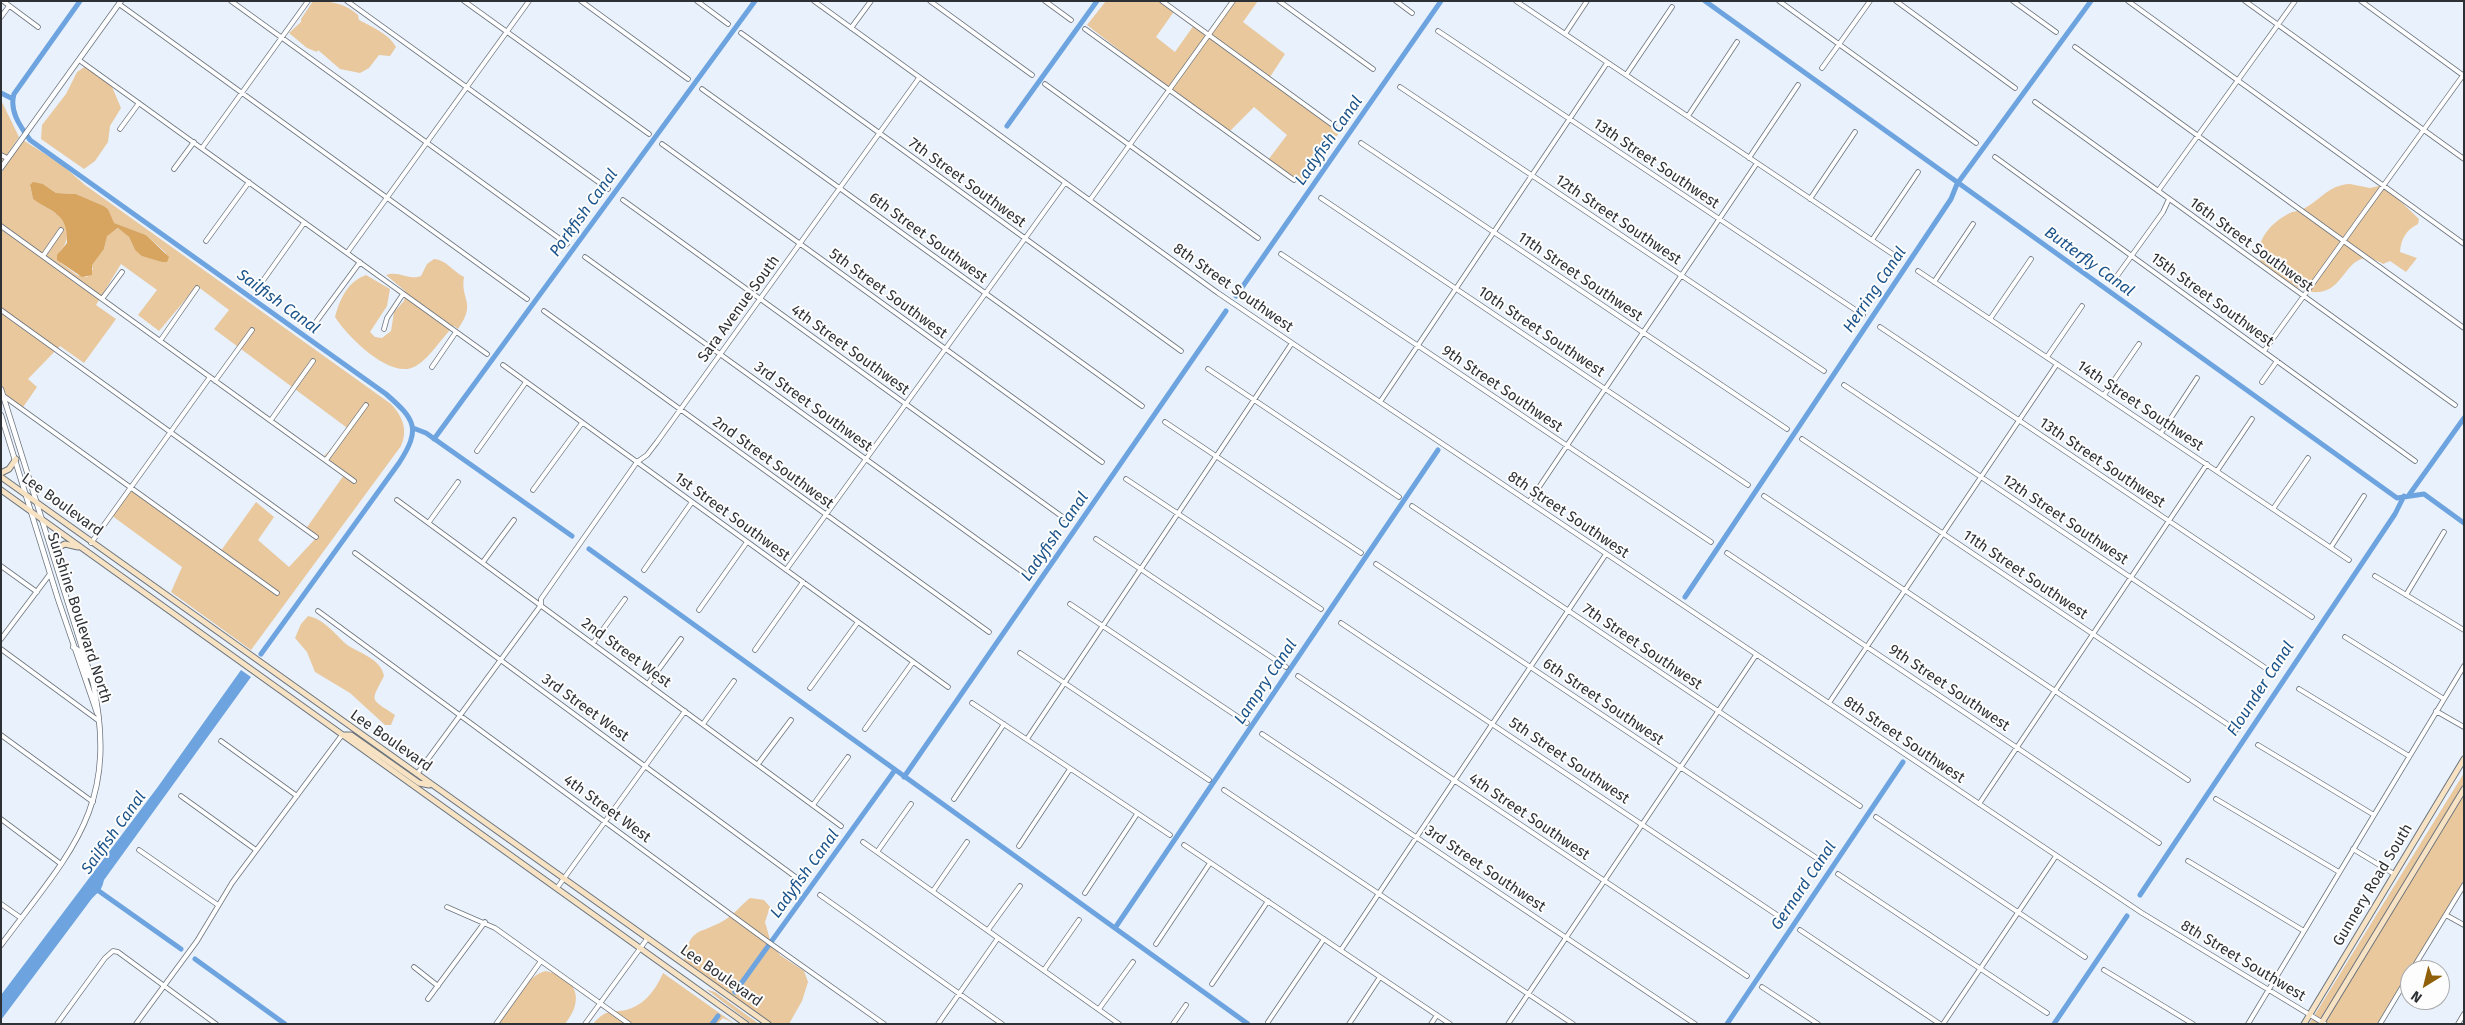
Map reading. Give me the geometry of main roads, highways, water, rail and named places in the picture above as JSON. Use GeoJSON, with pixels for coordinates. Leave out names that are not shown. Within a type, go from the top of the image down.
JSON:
{"type":"FeatureCollection","features":[{"type":"Feature","properties":{"kind":"main road"},"geometry":{"type":"LineString","coordinates":[[1,472],[9,468],[16,459]]}},
{"type":"Feature","properties":{"kind":"main road","name":"Lee Boulevard"},"geometry":{"type":"LineString","coordinates":[[1,477],[768,1024]]}},
{"type":"Feature","properties":{"kind":"main road","name":"Lee Boulevard"},"geometry":{"type":"LineString","coordinates":[[1,490],[746,1024]]}},
{"type":"Feature","properties":{"kind":"main road"},"geometry":{"type":"LineString","coordinates":[[57,563],[56,551],[63,545],[81,548]]}},
{"type":"Feature","properties":{"kind":"main road"},"geometry":{"type":"LineString","coordinates":[[342,735],[347,734],[355,737],[419,783],[432,785]]}},
{"type":"Feature","properties":{"kind":"main road","name":"Gunnery Road South"},"geometry":{"type":"LineString","coordinates":[[2304,1024],[2464,759]]}},
{"type":"Feature","properties":{"kind":"main road","name":"Gunnery Road South"},"geometry":{"type":"LineString","coordinates":[[2323,1023],[2464,789]]}},
{"type":"Feature","properties":{"kind":"water"},"geometry":{"type":"Polygon","coordinates":[[[241,670],[251,677],[104,880],[100,890],[1,1020],[1,995],[157,788],[241,670]]]}},
{"type":"Feature","properties":{"kind":"waterway","name":"Sailfish Canal"},"geometry":{"type":"LineString","coordinates":[[80,1],[14,94],[14,112],[19,124],[30,140],[386,394],[404,411],[412,426],[410,442],[399,463],[261,654]]}},
{"type":"Feature","properties":{"kind":"waterway","name":"Porkfish Canal"},"geometry":{"type":"LineString","coordinates":[[434,439],[755,1]]}},
{"type":"Feature","properties":{"kind":"waterway"},"geometry":{"type":"LineString","coordinates":[[1007,126],[1097,1]]}},
{"type":"Feature","properties":{"kind":"waterway","name":"Ladyfish Canal"},"geometry":{"type":"LineString","coordinates":[[1236,296],[1441,1]]}},
{"type":"Feature","properties":{"kind":"waterway","name":"Butterfly Canal"},"geometry":{"type":"LineString","coordinates":[[1705,1],[2397,498],[2424,494],[2464,523]]}},
{"type":"Feature","properties":{"kind":"waterway","name":"Herring Canal"},"geometry":{"type":"LineString","coordinates":[[1685,597],[1951,199],[1957,184],[2091,1]]}},
{"type":"Feature","properties":{"kind":"waterway"},"geometry":{"type":"LineString","coordinates":[[1,93],[13,99]]}},
{"type":"Feature","properties":{"kind":"waterway","name":"Ladyfish Canal"},"geometry":{"type":"LineString","coordinates":[[904,777],[1226,311]]}},
{"type":"Feature","properties":{"kind":"waterway","name":"Flounder Canal"},"geometry":{"type":"LineString","coordinates":[[2409,495],[2464,418]]}},
{"type":"Feature","properties":{"kind":"waterway"},"geometry":{"type":"LineString","coordinates":[[413,428],[426,433],[572,536]]}},
{"type":"Feature","properties":{"kind":"waterway","name":"Lampry Canal"},"geometry":{"type":"LineString","coordinates":[[1115,928],[1438,450]]}},
{"type":"Feature","properties":{"kind":"waterway","name":"Flounder Canal"},"geometry":{"type":"LineString","coordinates":[[2140,895],[2395,514],[2404,496]]}},
{"type":"Feature","properties":{"kind":"waterway"},"geometry":{"type":"LineString","coordinates":[[589,549],[1248,1024]]}},
{"type":"Feature","properties":{"kind":"waterway","name":"Gernard Canal"},"geometry":{"type":"LineString","coordinates":[[1727,1024],[1903,762]]}},
{"type":"Feature","properties":{"kind":"waterway","name":"Ladyfish Canal"},"geometry":{"type":"LineString","coordinates":[[735,992],[895,770]]}},
{"type":"Feature","properties":{"kind":"waterway"},"geometry":{"type":"LineString","coordinates":[[96,889],[181,949]]}},
{"type":"Feature","properties":{"kind":"waterway","name":"Flounder Canal"},"geometry":{"type":"LineString","coordinates":[[2054,1024],[2127,916]]}},
{"type":"Feature","properties":{"kind":"waterway"},"geometry":{"type":"LineString","coordinates":[[195,959],[285,1024]]}},
{"type":"Feature","properties":{"kind":"waterway","name":"Ladyfish Canal"},"geometry":{"type":"LineString","coordinates":[[712,1024],[718,1016]]}}]}
